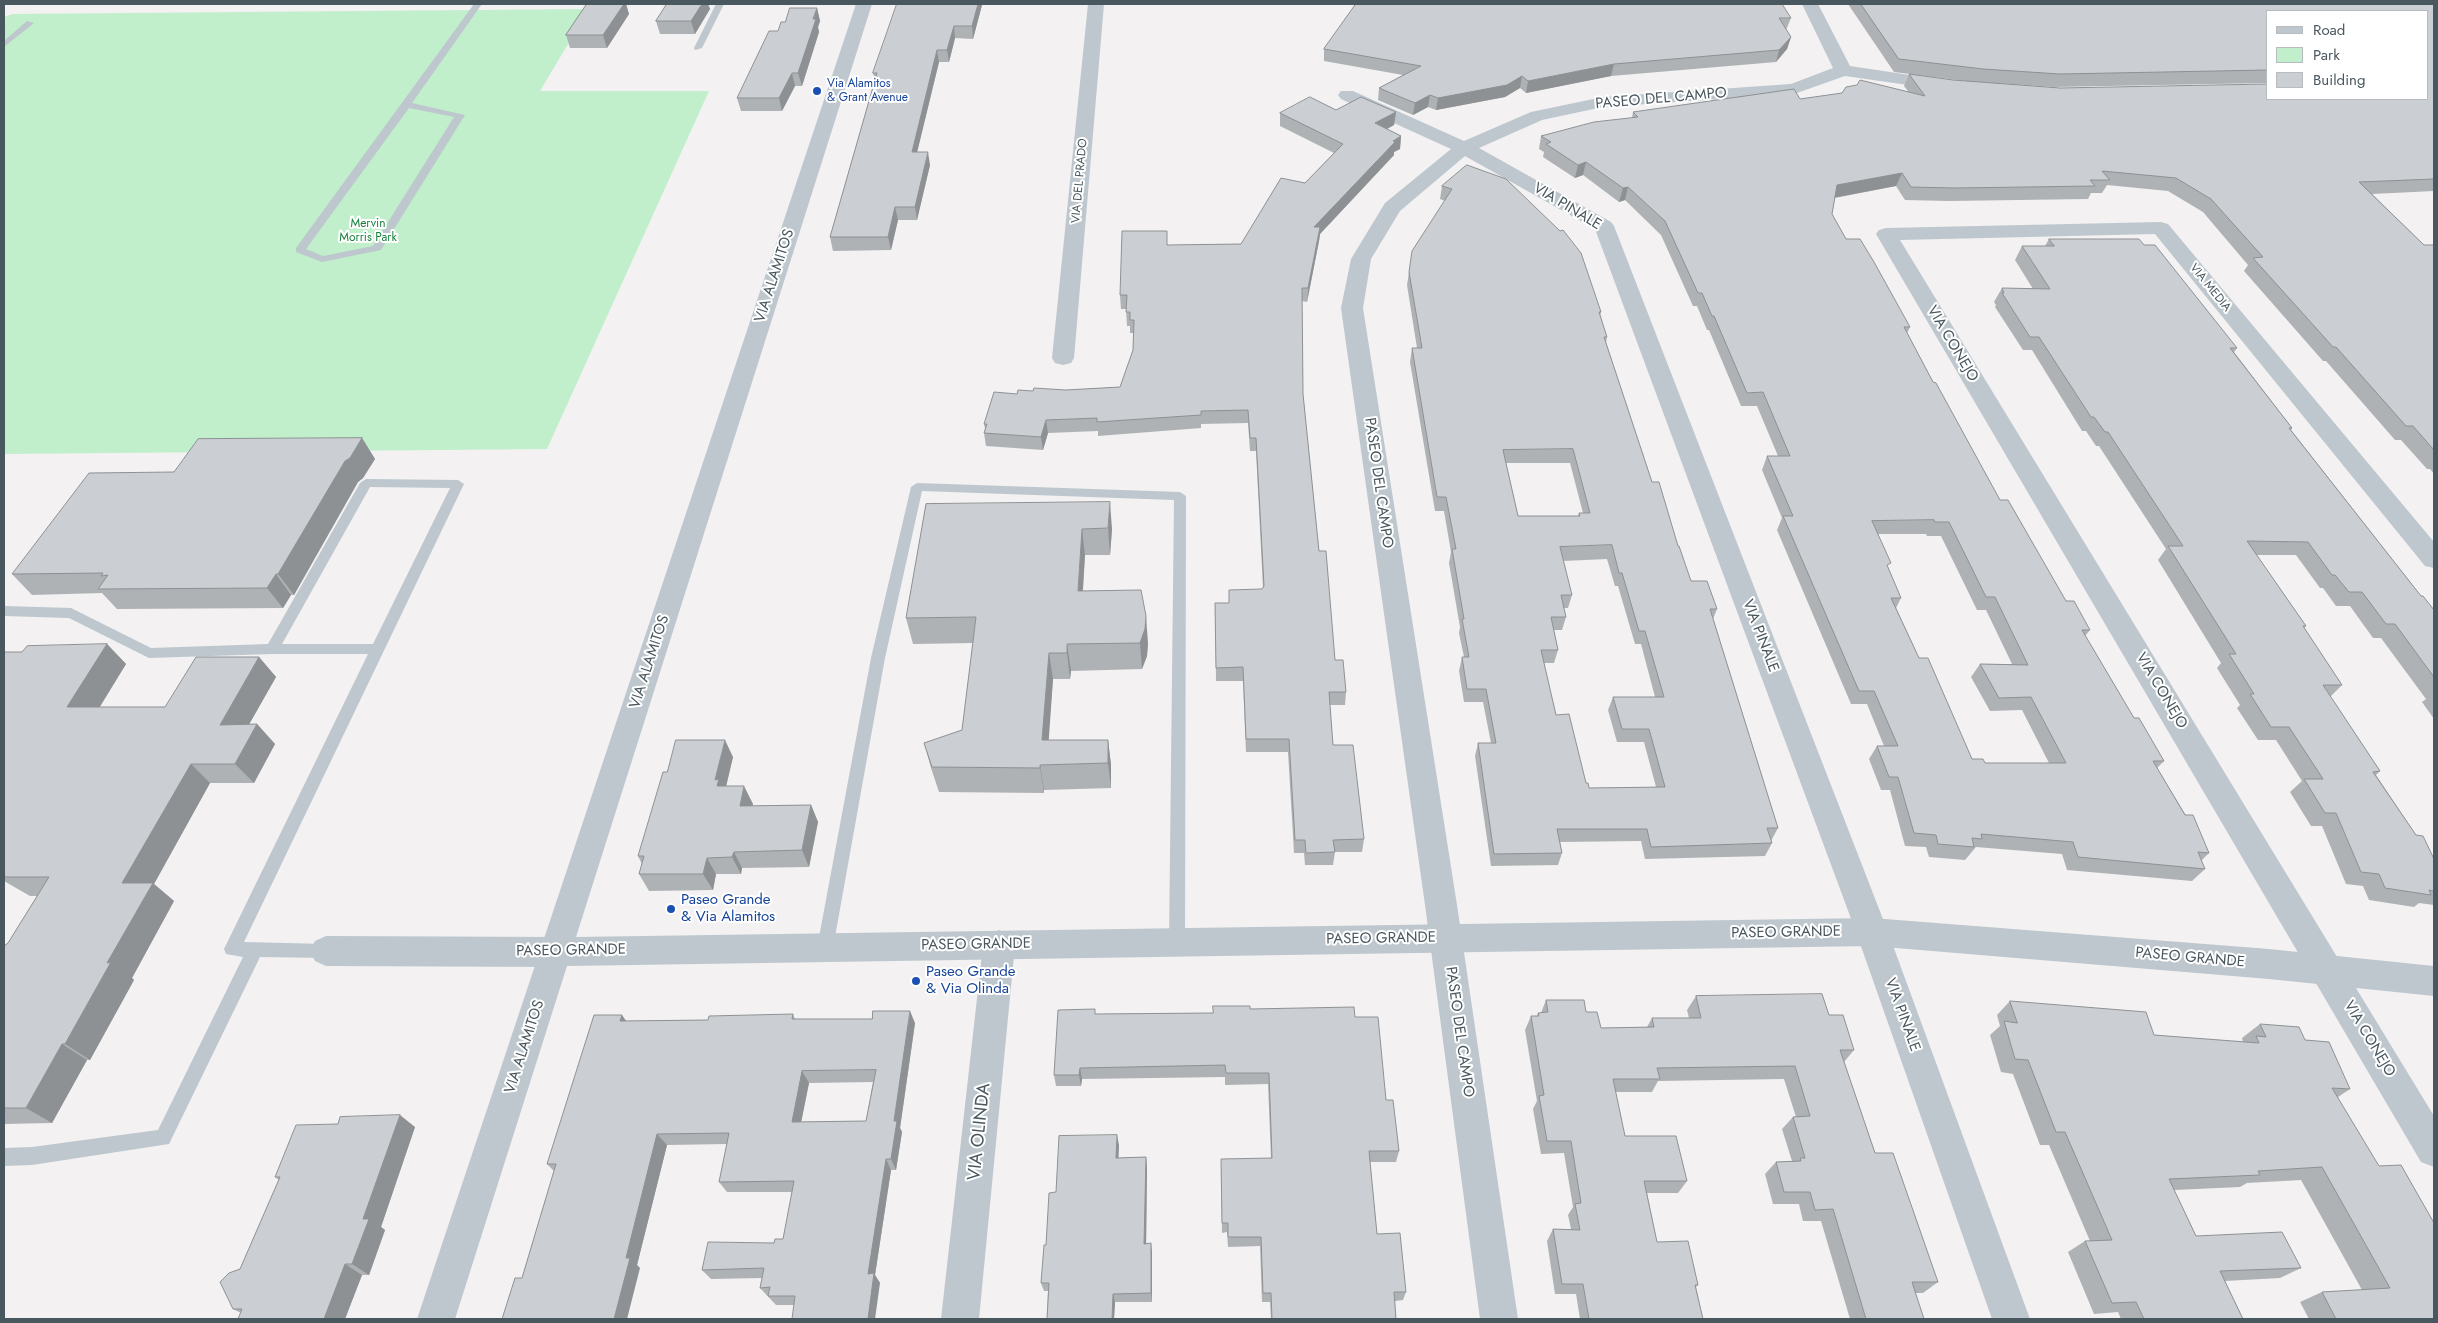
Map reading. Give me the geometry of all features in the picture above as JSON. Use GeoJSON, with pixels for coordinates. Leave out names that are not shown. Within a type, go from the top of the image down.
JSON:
{"type":"FeatureCollection","features":[{"type":"Feature","properties":{"kind":"street","name":"VIA ALAMITOS"},"geometry":{"type":"LineString","coordinates":[[436,1319],[864,4]]}},
{"type":"Feature","properties":{"kind":"street","name":"VIA DEL PRADO"},"geometry":{"type":"LineString","coordinates":[[1064,358],[1096,4]]}},
{"type":"Feature","properties":{"kind":"street"},"geometry":{"type":"LineString","coordinates":[[1810,4],[1843,70],[1885,78],[1957,86]]}},
{"type":"Feature","properties":{"kind":"street","name":"PASEO DEL CAMPO"},"geometry":{"type":"LineString","coordinates":[[1499,1319],[1446,938],[1352,308],[1361,259],[1392,207],[1464,148],[1537,116],[1584,106],[1656,97],[1769,92],[1794,88],[1843,70]]}},
{"type":"Feature","properties":{"kind":"street","name":"VIA PINALE"},"geometry":{"type":"LineString","coordinates":[[1346,95],[1464,148],[1604,226],[1872,932],[2011,1319]]}},
{"type":"Feature","properties":{"kind":"street","name":"VIA MEDIA"},"geometry":{"type":"LineString","coordinates":[[1886,234],[2161,228],[2434,560]]}},
{"type":"Feature","properties":{"kind":"street","name":"VIA CONEJO"},"geometry":{"type":"LineString","coordinates":[[1886,234],[2328,969],[2434,1149]]}},
{"type":"Feature","properties":{"kind":"street","name":"PASEO GRANDE"},"geometry":{"type":"LineString","coordinates":[[326,951],[556,952],[1872,932],[2328,969],[2434,981]]}},
{"type":"Feature","properties":{"kind":"street","name":"VIA OLINDA"},"geometry":{"type":"LineString","coordinates":[[960,1319],[999,945]]}},
{"type":"Feature","properties":{"kind":"lane"},"geometry":{"type":"LineString","coordinates":[[407,104],[460,116],[377,248],[322,259],[300,250],[478,4]]}},
{"type":"Feature","properties":{"kind":"lane"},"geometry":{"type":"LineString","coordinates":[[698,48],[720,4]]}},
{"type":"Feature","properties":{"kind":"lane"},"geometry":{"type":"LineString","coordinates":[[5,42],[30,23]]}},
{"type":"Feature","properties":{"kind":"lane"},"geometry":{"type":"LineString","coordinates":[[272,649],[366,484],[458,484],[232,949],[326,951]]}},
{"type":"Feature","properties":{"kind":"lane"},"geometry":{"type":"LineString","coordinates":[[826,948],[878,658],[917,487],[1180,496],[1177,942]]}},
{"type":"Feature","properties":{"kind":"lane"},"geometry":{"type":"LineString","coordinates":[[4,611],[71,613],[149,653],[272,649],[378,649]]}},
{"type":"Feature","properties":{"kind":"lane"},"geometry":{"type":"LineString","coordinates":[[4,1157],[32,1156],[163,1138],[255,950]]}},
{"type":"Feature","properties":{"kind":"green space","name":"Mervin Morris Park"},"geometry":{"type":"Polygon","coordinates":[[[589,9],[540,91],[709,91],[547,449],[4,454],[4,17],[13,14],[589,9]]]}},
{"type":"Feature","properties":{"kind":"building"},"geometry":{"type":"Polygon","coordinates":[[[587,4],[624,4],[603,35],[566,35],[587,4]]]}},
{"type":"Feature","properties":{"kind":"building"},"geometry":{"type":"Polygon","coordinates":[[[667,4],[702,4],[691,21],[656,21],[667,4]]]}},
{"type":"Feature","properties":{"kind":"building"},"geometry":{"type":"Polygon","coordinates":[[[897,4],[978,4],[972,26],[954,26],[947,50],[937,50],[912,152],[928,152],[915,207],[895,207],[888,237],[830,237],[877,73],[873,73],[897,4]]]}},
{"type":"Feature","properties":{"kind":"building"},"geometry":{"type":"Polygon","coordinates":[[[1356,4],[1782,4],[1791,18],[1779,18],[1791,37],[1779,50],[1614,64],[1528,81],[1522,76],[1507,85],[1438,98],[1430,95],[1415,103],[1379,88],[1421,66],[1324,49],[1356,4]]]}},
{"type":"Feature","properties":{"kind":"building"},"geometry":{"type":"Polygon","coordinates":[[[1861,4],[2434,4],[2434,179],[2359,182],[2424,245],[2434,245],[2434,450],[2413,426],[2406,426],[2253,258],[2263,257],[2211,199],[2176,178],[2102,171],[2110,180],[2090,180],[2095,186],[1955,188],[1911,187],[1902,173],[1837,185],[1832,214],[1846,239],[1860,239],[1910,327],[1904,327],[1933,382],[1936,383],[2000,500],[2008,500],[2066,601],[2074,601],[2090,630],[2082,630],[2134,718],[2139,718],[2164,761],[2153,761],[2185,815],[2193,815],[2209,853],[2198,852],[2205,869],[2078,857],[2073,842],[1981,834],[1982,839],[1972,838],[1974,847],[1938,844],[1936,835],[1914,833],[1898,777],[1889,777],[1877,746],[1898,746],[1874,691],[1859,691],[1783,516],[1793,516],[1767,456],[1790,456],[1763,392],[1747,393],[1714,316],[1712,316],[1702,293],[1698,293],[1665,221],[1628,187],[1623,188],[1586,162],[1578,165],[1546,144],[1551,142],[1541,136],[1594,122],[1638,117],[1633,112],[1794,89],[1800,99],[1842,93],[1846,87],[1857,85],[1860,80],[1925,96],[1909,74],[1953,80],[2060,88],[2266,84],[2266,100],[2428,100],[2428,10],[2266,10],[2266,70],[2060,74],[1983,69],[1899,59],[1861,4]],[[1934,520],[1872,521],[1891,563],[1887,565],[1901,598],[1891,598],[1919,658],[1928,658],[1972,759],[1983,759],[1985,763],[2066,763],[2031,697],[1999,698],[1980,664],[2028,665],[1995,597],[1986,597],[1949,522],[1935,522],[1934,520]]]}},
{"type":"Feature","properties":{"kind":"building"},"geometry":{"type":"Polygon","coordinates":[[[790,8],[817,8],[813,19],[816,19],[798,73],[792,73],[779,98],[737,98],[769,31],[778,31],[781,22],[785,22],[790,8]]]}},
{"type":"Feature","properties":{"kind":"building"},"geometry":{"type":"Polygon","coordinates":[[[1310,97],[1336,110],[1361,97],[1396,112],[1375,123],[1401,136],[1393,141],[1395,142],[1314,227],[1320,227],[1308,288],[1302,288],[1303,394],[1319,551],[1326,551],[1335,660],[1343,660],[1346,692],[1329,692],[1333,745],[1353,745],[1364,839],[1333,840],[1335,852],[1306,853],[1305,840],[1295,840],[1289,739],[1246,739],[1243,667],[1216,668],[1215,603],[1229,603],[1229,590],[1262,589],[1264,586],[1256,438],[1250,438],[1248,410],[1201,411],[1201,415],[1097,422],[1097,418],[1046,420],[1041,437],[984,433],[987,424],[984,424],[994,392],[1017,394],[1018,390],[1033,391],[1034,388],[1066,390],[1120,387],[1133,350],[1134,320],[1130,320],[1130,312],[1126,312],[1127,295],[1120,295],[1122,231],[1167,231],[1167,245],[1241,244],[1281,178],[1305,183],[1343,144],[1280,113],[1310,97]]]}},
{"type":"Feature","properties":{"kind":"building"},"geometry":{"type":"Polygon","coordinates":[[[1467,165],[1506,179],[1560,231],[1563,230],[1581,253],[1601,312],[1599,312],[1607,337],[1604,337],[1652,482],[1659,482],[1678,546],[1691,581],[1707,581],[1717,609],[1710,609],[1778,828],[1767,828],[1772,843],[1651,847],[1647,829],[1557,829],[1562,853],[1494,854],[1478,743],[1496,743],[1486,689],[1467,689],[1462,657],[1469,657],[1452,549],[1456,549],[1446,497],[1437,497],[1412,348],[1422,348],[1409,272],[1412,251],[1452,189],[1442,186],[1467,165]],[[1573,449],[1503,450],[1518,516],[1580,516],[1579,513],[1590,513],[1573,449]],[[1612,545],[1560,547],[1572,595],[1561,595],[1566,617],[1551,617],[1558,650],[1541,650],[1556,715],[1569,714],[1586,783],[1588,783],[1589,788],[1665,787],[1649,729],[1622,729],[1613,697],[1664,697],[1645,631],[1639,631],[1622,573],[1619,573],[1612,545]]]}},
{"type":"Feature","properties":{"kind":"building"},"geometry":{"type":"Polygon","coordinates":[[[2049,239],[2139,239],[2144,245],[2155,245],[2237,348],[2230,348],[2292,428],[2289,428],[2434,610],[2434,677],[2395,624],[2386,624],[2362,592],[2349,592],[2335,575],[2332,575],[2308,542],[2247,541],[2306,626],[2303,626],[2342,685],[2323,685],[2380,771],[2373,772],[2416,835],[2423,836],[2434,859],[2434,891],[2429,890],[2431,895],[2385,888],[2379,874],[2361,872],[2336,813],[2325,813],[2304,779],[2323,779],[2289,727],[2271,727],[2250,694],[2254,694],[2229,654],[2236,654],[2168,546],[2183,546],[2108,432],[2105,432],[2094,417],[2091,417],[2039,337],[2030,337],[2002,293],[2004,293],[2002,288],[2050,289],[2022,246],[2054,246],[2049,239]]]}},
{"type":"Feature","properties":{"kind":"building"},"geometry":{"type":"Polygon","coordinates":[[[362,438],[350,458],[345,461],[278,574],[276,574],[267,588],[98,589],[108,575],[101,576],[103,573],[12,574],[89,473],[174,472],[198,439],[362,438]]]}},
{"type":"Feature","properties":{"kind":"building"},"geometry":{"type":"Polygon","coordinates":[[[1110,502],[1108,528],[1082,529],[1078,591],[1141,590],[1146,616],[1145,629],[1140,643],[1067,644],[1067,653],[1049,653],[1042,740],[1108,740],[1108,763],[1040,765],[1040,768],[932,767],[924,743],[962,730],[976,617],[906,618],[926,504],[1110,502]]]}},
{"type":"Feature","properties":{"kind":"building"},"geometry":{"type":"Polygon","coordinates":[[[107,644],[67,707],[165,707],[196,657],[259,657],[220,725],[257,724],[235,764],[191,764],[122,883],[153,883],[107,963],[111,962],[65,1044],[62,1044],[26,1108],[4,1108],[4,946],[8,943],[49,877],[4,876],[4,652],[22,652],[27,646],[107,644]]]}},
{"type":"Feature","properties":{"kind":"building"},"geometry":{"type":"Polygon","coordinates":[[[676,740],[725,740],[715,780],[719,779],[717,786],[744,786],[740,806],[811,805],[802,850],[734,852],[732,857],[707,858],[703,874],[639,874],[644,856],[638,856],[663,772],[667,772],[676,740]]]}},
{"type":"Feature","properties":{"kind":"building"},"geometry":{"type":"Polygon","coordinates":[[[1822,994],[1829,1015],[1843,1015],[1854,1050],[1840,1050],[1875,1153],[1893,1153],[1938,1282],[1912,1282],[1924,1319],[1866,1319],[1833,1209],[1815,1210],[1810,1192],[1784,1192],[1776,1162],[1801,1161],[1800,1158],[1805,1158],[1793,1117],[1810,1116],[1795,1066],[1657,1068],[1660,1079],[1613,1079],[1625,1136],[1676,1136],[1687,1181],[1644,1181],[1657,1242],[1688,1241],[1698,1285],[1695,1285],[1703,1319],[1589,1319],[1583,1284],[1562,1284],[1553,1229],[1580,1230],[1575,1204],[1581,1203],[1571,1141],[1547,1141],[1539,1096],[1544,1095],[1531,1016],[1539,1016],[1538,1013],[1548,1012],[1546,1000],[1584,1000],[1586,1012],[1597,1012],[1601,1028],[1654,1027],[1652,1018],[1701,1018],[1696,996],[1822,994]]]}},
{"type":"Feature","properties":{"kind":"building"},"geometry":{"type":"Polygon","coordinates":[[[2010,1001],[2146,1012],[2154,1035],[2259,1043],[2256,1036],[2266,1037],[2260,1024],[2299,1027],[2305,1040],[2329,1042],[2350,1089],[2332,1088],[2379,1166],[2401,1165],[2434,1223],[2434,1319],[2336,1319],[2322,1292],[2390,1288],[2322,1167],[2258,1171],[2260,1175],[2169,1179],[2196,1236],[2282,1232],[2301,1268],[2220,1271],[2243,1319],[2144,1319],[2136,1302],[2112,1303],[2085,1241],[2112,1240],[2065,1132],[2056,1132],[2028,1060],[2015,1059],[2004,1021],[2017,1023],[2010,1001]]]}},
{"type":"Feature","properties":{"kind":"building"},"geometry":{"type":"Polygon","coordinates":[[[1213,1006],[1250,1006],[1250,1009],[1354,1007],[1355,1017],[1378,1017],[1386,1100],[1393,1100],[1399,1151],[1369,1151],[1377,1234],[1400,1233],[1406,1292],[1394,1292],[1396,1319],[1272,1319],[1271,1293],[1263,1293],[1261,1237],[1228,1237],[1228,1223],[1222,1223],[1221,1159],[1272,1158],[1269,1073],[1226,1073],[1225,1065],[1080,1068],[1079,1075],[1054,1075],[1058,1010],[1095,1009],[1095,1014],[1213,1013],[1213,1006]]]}},
{"type":"Feature","properties":{"kind":"building"},"geometry":{"type":"Polygon","coordinates":[[[873,1011],[910,1011],[894,1121],[897,1121],[891,1159],[886,1159],[868,1274],[874,1273],[868,1319],[792,1319],[795,1296],[768,1296],[770,1287],[760,1288],[764,1268],[702,1270],[708,1242],[774,1243],[775,1239],[783,1239],[794,1181],[719,1182],[729,1133],[657,1134],[626,1258],[630,1258],[614,1319],[502,1319],[515,1278],[522,1278],[556,1164],[547,1164],[594,1015],[622,1015],[620,1021],[708,1020],[709,1016],[793,1014],[792,1019],[872,1019],[873,1011]],[[876,1070],[802,1071],[792,1122],[866,1121],[876,1070]]]}},
{"type":"Feature","properties":{"kind":"building"},"geometry":{"type":"Polygon","coordinates":[[[400,1115],[363,1219],[369,1219],[352,1264],[345,1264],[324,1319],[238,1319],[242,1309],[233,1309],[220,1282],[229,1273],[240,1269],[280,1177],[275,1177],[296,1125],[338,1124],[340,1117],[400,1115]]]}},
{"type":"Feature","properties":{"kind":"building"},"geometry":{"type":"Polygon","coordinates":[[[1117,1135],[1116,1158],[1146,1157],[1144,1244],[1151,1243],[1151,1293],[1113,1294],[1112,1319],[1047,1319],[1049,1283],[1041,1283],[1044,1245],[1046,1245],[1049,1193],[1056,1192],[1059,1136],[1117,1135]]]}},
{"type":"Feature","properties":{"kind":"place","name":"Via Alamitos & Grant Avenue"},"geometry":{"type":"Point","coordinates":[817,91]}},
{"type":"Feature","properties":{"kind":"place","name":"Paseo Grande & Via Alamitos"},"geometry":{"type":"Point","coordinates":[671,909]}},
{"type":"Feature","properties":{"kind":"place","name":"Paseo Grande & Via Olinda"},"geometry":{"type":"Point","coordinates":[916,981]}}]}
